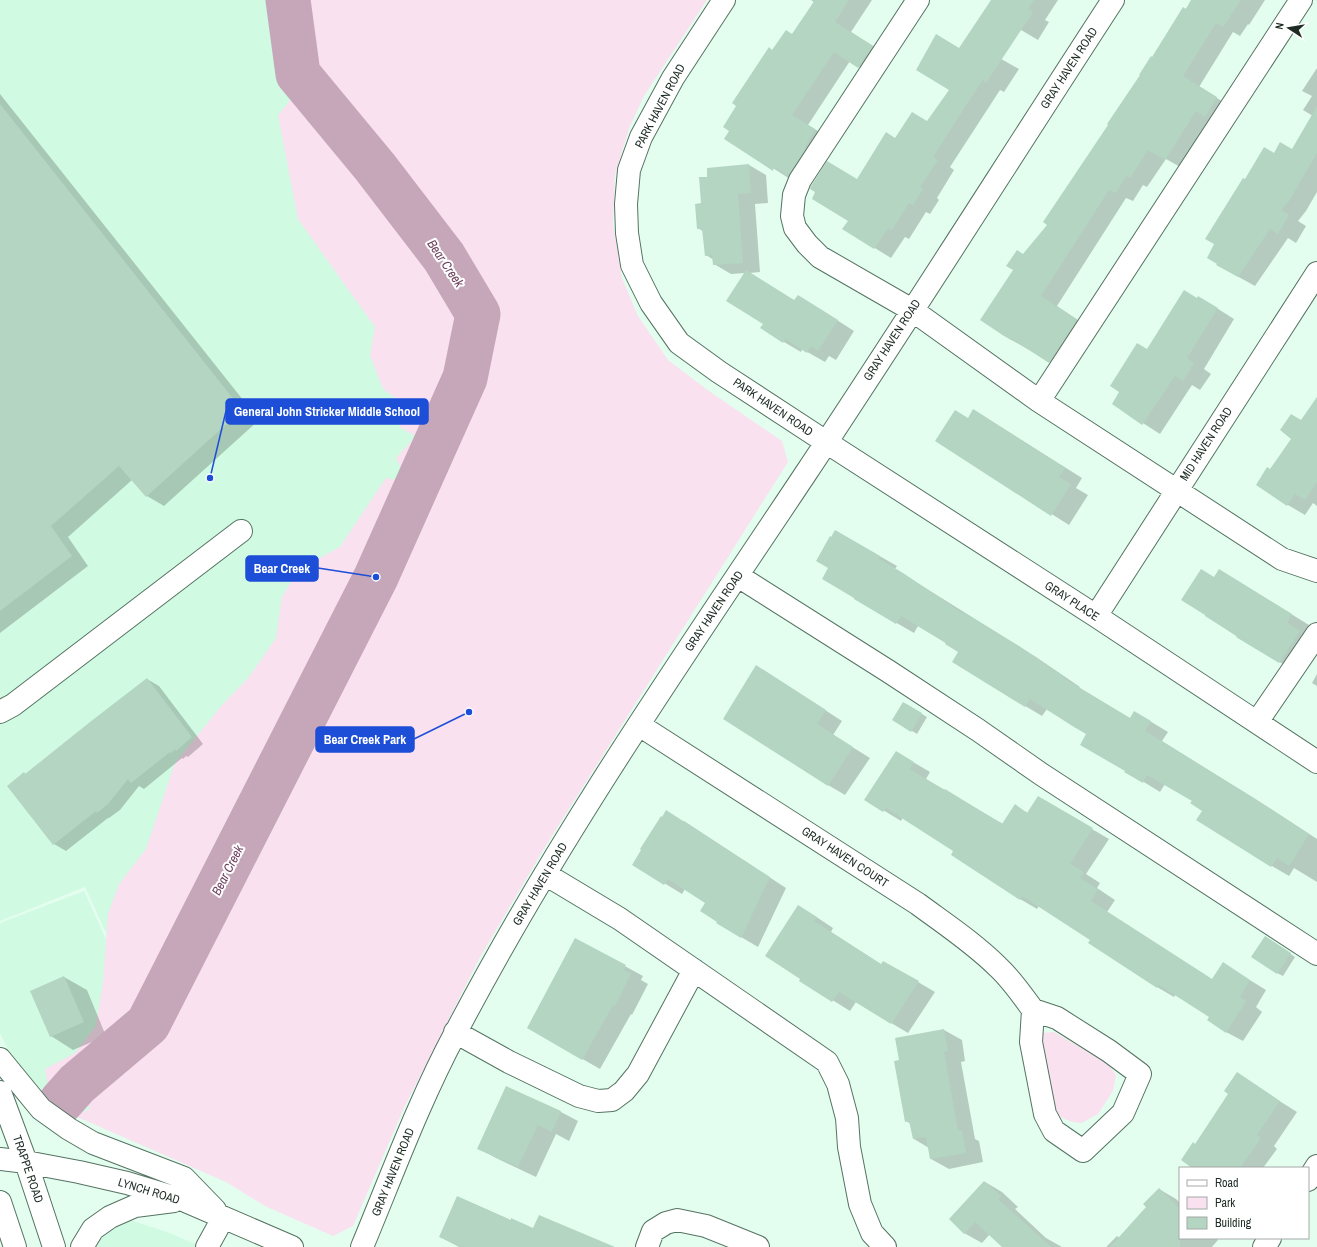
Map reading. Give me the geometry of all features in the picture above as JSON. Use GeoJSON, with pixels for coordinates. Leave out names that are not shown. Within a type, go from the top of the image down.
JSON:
{"type":"FeatureCollection","features":[{"type":"Feature","properties":{"kind":"street","name":"PARK HAVEN ROAD"},"geometry":{"type":"LineString","coordinates":[[724,0],[673,78],[641,137],[629,170],[626,204],[627,233],[632,265],[651,303],[679,343],[719,372],[826,442]]}},
{"type":"Feature","properties":{"kind":"street"},"geometry":{"type":"LineString","coordinates":[[918,0],[800,180],[794,195],[792,216],[795,228],[806,244],[820,257],[912,310],[1039,401],[1282,558],[1317,571]]}},
{"type":"Feature","properties":{"kind":"street","name":"GRAY HAVEN ROAD"},"geometry":{"type":"LineString","coordinates":[[362,1247],[432,1079],[455,1032],[510,933],[545,874],[603,780],[826,442],[1113,0]]}},
{"type":"Feature","properties":{"kind":"street"},"geometry":{"type":"LineString","coordinates":[[1039,401],[1301,0]]}},
{"type":"Feature","properties":{"kind":"street","name":"MID HAVEN ROAD"},"geometry":{"type":"LineString","coordinates":[[1096,616],[1317,273]]}},
{"type":"Feature","properties":{"kind":"street","name":"GRAY PLACE"},"geometry":{"type":"LineString","coordinates":[[826,442],[1096,616],[1317,762]]}},
{"type":"Feature","properties":{"kind":"street"},"geometry":{"type":"LineString","coordinates":[[0,712],[13,705],[242,531]]}},
{"type":"Feature","properties":{"kind":"street"},"geometry":{"type":"LineString","coordinates":[[738,576],[894,675],[978,730],[1047,778],[1317,954]]}},
{"type":"Feature","properties":{"kind":"street"},"geometry":{"type":"LineString","coordinates":[[1257,722],[1317,634]]}},
{"type":"Feature","properties":{"kind":"street","name":"GRAY HAVEN COURT"},"geometry":{"type":"LineString","coordinates":[[639,725],[918,904],[952,928],[999,967],[1014,984],[1033,1010]]}},
{"type":"Feature","properties":{"kind":"street"},"geometry":{"type":"LineString","coordinates":[[545,874],[620,919],[827,1062],[838,1084],[847,1118],[849,1147],[860,1204],[874,1242]]}},
{"type":"Feature","properties":{"kind":"street"},"geometry":{"type":"LineString","coordinates":[[455,1032],[509,1062],[579,1096],[598,1100],[612,1100],[624,1091],[638,1074],[694,970]]}},
{"type":"Feature","properties":{"kind":"street"},"geometry":{"type":"LineString","coordinates":[[1033,1010],[1056,1018],[1109,1051],[1140,1074],[1123,1113],[1083,1151],[1054,1130],[1044,1114],[1031,1042],[1033,1010]]}},
{"type":"Feature","properties":{"kind":"street"},"geometry":{"type":"LineString","coordinates":[[0,1059],[41,1109],[69,1129],[94,1143],[184,1178],[223,1218],[207,1247]]}},
{"type":"Feature","properties":{"kind":"street","name":"TRAPPE ROAD"},"geometry":{"type":"LineString","coordinates":[[0,1092],[26,1162],[54,1247]]}},
{"type":"Feature","properties":{"kind":"street","name":"LYNCH ROAD"},"geometry":{"type":"LineString","coordinates":[[0,1159],[26,1162],[79,1172],[127,1183],[183,1200],[292,1247]]}},
{"type":"Feature","properties":{"kind":"street"},"geometry":{"type":"LineString","coordinates":[[1309,1178],[1317,1166]]}},
{"type":"Feature","properties":{"kind":"street"},"geometry":{"type":"LineString","coordinates":[[82,1247],[92,1229],[110,1217],[135,1206],[183,1200]]}},
{"type":"Feature","properties":{"kind":"street"},"geometry":{"type":"LineString","coordinates":[[0,1202],[15,1247]]}},
{"type":"Feature","properties":{"kind":"street"},"geometry":{"type":"LineString","coordinates":[[647,1247],[653,1231],[666,1223],[677,1220],[706,1226],[758,1247]]}},
{"type":"Feature","properties":{"kind":"shaded area"},"geometry":{"type":"Polygon","coordinates":[[[0,0],[288,0],[298,74],[375,167],[465,378],[376,577],[148,1024],[85,887],[0,921],[0,0]]]}},
{"type":"Feature","properties":{"kind":"shaded area"},"geometry":{"type":"Polygon","coordinates":[[[84,891],[144,1022],[154,1078],[75,1116],[46,1105],[24,1082],[0,1033],[0,923],[84,891]]]}},
{"type":"Feature","properties":{"kind":"shaded area"},"geometry":{"type":"Polygon","coordinates":[[[127,1219],[167,1232],[202,1247],[88,1247],[90,1242],[127,1219]]]}},
{"type":"Feature","properties":{"kind":"green space"},"geometry":{"type":"Polygon","coordinates":[[[288,0],[707,0],[644,96],[630,126],[615,174],[613,224],[622,278],[638,316],[668,360],[709,391],[782,441],[788,462],[545,847],[479,959],[404,1108],[353,1226],[333,1236],[265,1206],[226,1182],[75,1116],[91,1108],[48,1086],[45,1069],[75,1053],[96,1026],[103,982],[108,914],[119,884],[146,849],[175,763],[222,705],[249,677],[276,638],[282,597],[299,569],[340,547],[386,478],[417,484],[424,469],[400,466],[396,458],[416,436],[401,428],[391,410],[405,405],[383,389],[370,355],[375,327],[298,219],[278,115],[305,82],[298,74],[288,0]]]}},
{"type":"Feature","properties":{"kind":"green space"},"geometry":{"type":"Polygon","coordinates":[[[1054,1032],[1108,1064],[1116,1075],[1113,1091],[1098,1114],[1082,1123],[1072,1122],[1058,1116],[1052,1108],[1039,1041],[1042,1033],[1054,1032]]]}},
{"type":"Feature","properties":{"kind":"building"},"geometry":{"type":"Polygon","coordinates":[[[815,0],[849,0],[835,22],[873,46],[858,68],[834,52],[792,115],[815,129],[805,147],[806,148],[788,176],[774,167],[773,171],[724,139],[729,131],[723,127],[736,106],[732,103],[769,47],[772,50],[786,30],[792,34],[815,0]]]}},
{"type":"Feature","properties":{"kind":"building"},"geometry":{"type":"Polygon","coordinates":[[[991,0],[1034,0],[1028,9],[1033,12],[986,83],[983,80],[933,157],[938,160],[920,187],[923,189],[913,205],[909,203],[892,230],[888,228],[874,249],[842,229],[848,221],[812,199],[815,192],[810,189],[811,186],[827,161],[857,179],[886,132],[895,138],[912,112],[927,121],[949,90],[916,70],[936,34],[959,48],[991,0]]]}},
{"type":"Feature","properties":{"kind":"building"},"geometry":{"type":"Polygon","coordinates":[[[1191,0],[1241,0],[1223,27],[1216,23],[1183,76],[1217,97],[1205,117],[1196,111],[1165,160],[1148,150],[1130,178],[1126,176],[1116,193],[1109,190],[1041,296],[1077,320],[1049,363],[980,320],[1013,270],[1006,266],[1017,250],[1023,254],[1047,225],[1043,222],[1108,125],[1107,124],[1151,56],[1152,57],[1183,7],[1186,9],[1191,0]]]}},
{"type":"Feature","properties":{"kind":"building"},"geometry":{"type":"Polygon","coordinates":[[[0,104],[242,410],[146,497],[119,466],[51,526],[72,556],[0,611],[0,104]]]}},
{"type":"Feature","properties":{"kind":"building"},"geometry":{"type":"Polygon","coordinates":[[[1317,106],[1317,153],[1289,201],[1281,210],[1289,215],[1278,234],[1270,229],[1238,277],[1216,265],[1217,264],[1207,258],[1214,244],[1205,239],[1243,178],[1245,179],[1264,147],[1274,153],[1280,142],[1292,149],[1317,106]]]}},
{"type":"Feature","properties":{"kind":"building"},"geometry":{"type":"Polygon","coordinates":[[[749,164],[751,193],[738,194],[743,263],[713,265],[712,255],[705,256],[702,229],[697,229],[695,204],[701,203],[699,177],[707,177],[707,168],[749,164]]]}},
{"type":"Feature","properties":{"kind":"building"},"geometry":{"type":"Polygon","coordinates":[[[746,270],[794,300],[798,295],[838,320],[818,351],[811,346],[807,353],[785,339],[783,343],[760,328],[763,324],[726,301],[746,270]]]}},
{"type":"Feature","properties":{"kind":"building"},"geometry":{"type":"Polygon","coordinates":[[[1184,290],[1197,298],[1198,296],[1218,308],[1187,358],[1194,363],[1183,381],[1175,376],[1142,425],[1112,404],[1119,392],[1110,386],[1137,343],[1147,349],[1184,290]]]}},
{"type":"Feature","properties":{"kind":"building"},"geometry":{"type":"Polygon","coordinates":[[[1317,397],[1317,482],[1305,500],[1295,494],[1287,506],[1256,485],[1267,467],[1270,469],[1291,439],[1280,430],[1291,414],[1301,420],[1317,397]]]}},
{"type":"Feature","properties":{"kind":"building"},"geometry":{"type":"Polygon","coordinates":[[[973,409],[1065,468],[1059,477],[1071,484],[1051,516],[935,441],[955,410],[968,418],[973,409]]]}},
{"type":"Feature","properties":{"kind":"building"},"geometry":{"type":"Polygon","coordinates":[[[835,530],[880,556],[878,558],[964,614],[965,613],[1019,646],[1063,676],[1062,677],[1130,718],[1134,711],[1151,721],[1145,731],[1254,798],[1309,834],[1289,866],[1277,858],[1271,867],[1196,820],[1202,811],[1190,803],[1192,801],[1147,775],[1143,783],[1124,772],[1125,771],[1080,745],[1086,734],[1030,699],[1025,707],[952,662],[958,652],[945,644],[946,643],[901,616],[896,624],[822,579],[828,568],[816,561],[835,530]]]}},
{"type":"Feature","properties":{"kind":"building"},"geometry":{"type":"Polygon","coordinates":[[[1201,569],[1214,577],[1219,569],[1292,614],[1287,623],[1300,631],[1279,663],[1236,637],[1237,636],[1181,600],[1201,569]]]}},
{"type":"Feature","properties":{"kind":"building"},"geometry":{"type":"Polygon","coordinates":[[[756,665],[826,710],[817,724],[853,747],[828,786],[723,719],[756,665]]]}},
{"type":"Feature","properties":{"kind":"building"},"geometry":{"type":"Polygon","coordinates":[[[147,678],[192,737],[176,751],[175,749],[171,753],[170,752],[131,783],[128,779],[108,804],[97,813],[96,811],[53,845],[7,786],[24,772],[25,774],[147,678]]]}},
{"type":"Feature","properties":{"kind":"building"},"geometry":{"type":"Polygon","coordinates":[[[903,702],[922,713],[911,732],[892,720],[903,702]]]}},
{"type":"Feature","properties":{"kind":"building"},"geometry":{"type":"Polygon","coordinates":[[[896,751],[914,762],[910,769],[1002,824],[1015,804],[1027,813],[1038,796],[1093,828],[1070,864],[1084,872],[1080,878],[1098,889],[1091,901],[1212,979],[1223,962],[1250,980],[1240,997],[1246,1001],[1226,1033],[1207,1020],[1209,1017],[1159,985],[1157,988],[1088,943],[1090,940],[1022,896],[1020,900],[951,855],[953,851],[886,808],[883,812],[864,800],[896,751]]]}},
{"type":"Feature","properties":{"kind":"building"},"geometry":{"type":"Polygon","coordinates":[[[666,810],[770,877],[741,938],[716,923],[717,922],[700,911],[705,903],[668,879],[664,885],[632,865],[641,850],[640,849],[666,810]]]}},
{"type":"Feature","properties":{"kind":"building"},"geometry":{"type":"Polygon","coordinates":[[[798,905],[817,917],[814,921],[881,964],[883,961],[919,981],[891,1024],[839,992],[832,1002],[799,981],[800,979],[765,956],[798,905]]]}},
{"type":"Feature","properties":{"kind":"building"},"geometry":{"type":"Polygon","coordinates":[[[1265,936],[1291,953],[1277,974],[1251,957],[1265,936]]]}},
{"type":"Feature","properties":{"kind":"building"},"geometry":{"type":"Polygon","coordinates":[[[575,938],[626,965],[623,970],[631,973],[615,1006],[613,1005],[582,1060],[527,1028],[575,938]]]}},
{"type":"Feature","properties":{"kind":"building"},"geometry":{"type":"Polygon","coordinates":[[[64,976],[84,1022],[50,1037],[30,991],[64,976]]]}},
{"type":"Feature","properties":{"kind":"building"},"geometry":{"type":"Polygon","coordinates":[[[944,1029],[948,1051],[944,1052],[958,1131],[962,1130],[966,1153],[930,1159],[926,1137],[913,1139],[909,1121],[905,1122],[894,1061],[899,1060],[895,1038],[944,1029]]]}},
{"type":"Feature","properties":{"kind":"building"},"geometry":{"type":"Polygon","coordinates":[[[1237,1072],[1280,1101],[1257,1135],[1261,1138],[1241,1167],[1191,1167],[1181,1160],[1193,1142],[1195,1144],[1228,1094],[1224,1091],[1237,1072]]]}},
{"type":"Feature","properties":{"kind":"building"},"geometry":{"type":"Polygon","coordinates":[[[506,1086],[561,1111],[552,1132],[538,1125],[518,1167],[477,1149],[506,1086]]]}},
{"type":"Feature","properties":{"kind":"building"},"geometry":{"type":"Polygon","coordinates":[[[984,1181],[1001,1196],[998,1199],[1051,1247],[1002,1247],[975,1222],[964,1234],[949,1219],[984,1181]]]}},
{"type":"Feature","properties":{"kind":"building"},"geometry":{"type":"Polygon","coordinates":[[[1159,1188],[1179,1208],[1180,1247],[1110,1247],[1146,1207],[1143,1204],[1159,1188]]]}},
{"type":"Feature","properties":{"kind":"building"},"geometry":{"type":"Polygon","coordinates":[[[457,1196],[533,1228],[539,1215],[615,1247],[462,1247],[439,1237],[457,1196]]]}},
{"type":"Feature","properties":{"kind":"waterway","name":"Bear Creek"},"geometry":{"type":"LineString","coordinates":[[61,1102],[77,1084],[148,1024],[376,577],[465,378],[478,314],[444,257],[375,167],[298,74],[288,0]]}},
{"type":"Feature","properties":{"kind":"place","name":"General John Stricker Middle School"},"geometry":{"type":"Point","coordinates":[210,478]}},
{"type":"Feature","properties":{"kind":"place","name":"Bear Creek"},"geometry":{"type":"Point","coordinates":[376,577]}},
{"type":"Feature","properties":{"kind":"place","name":"Bear Creek Park"},"geometry":{"type":"Point","coordinates":[469,712]}}]}
